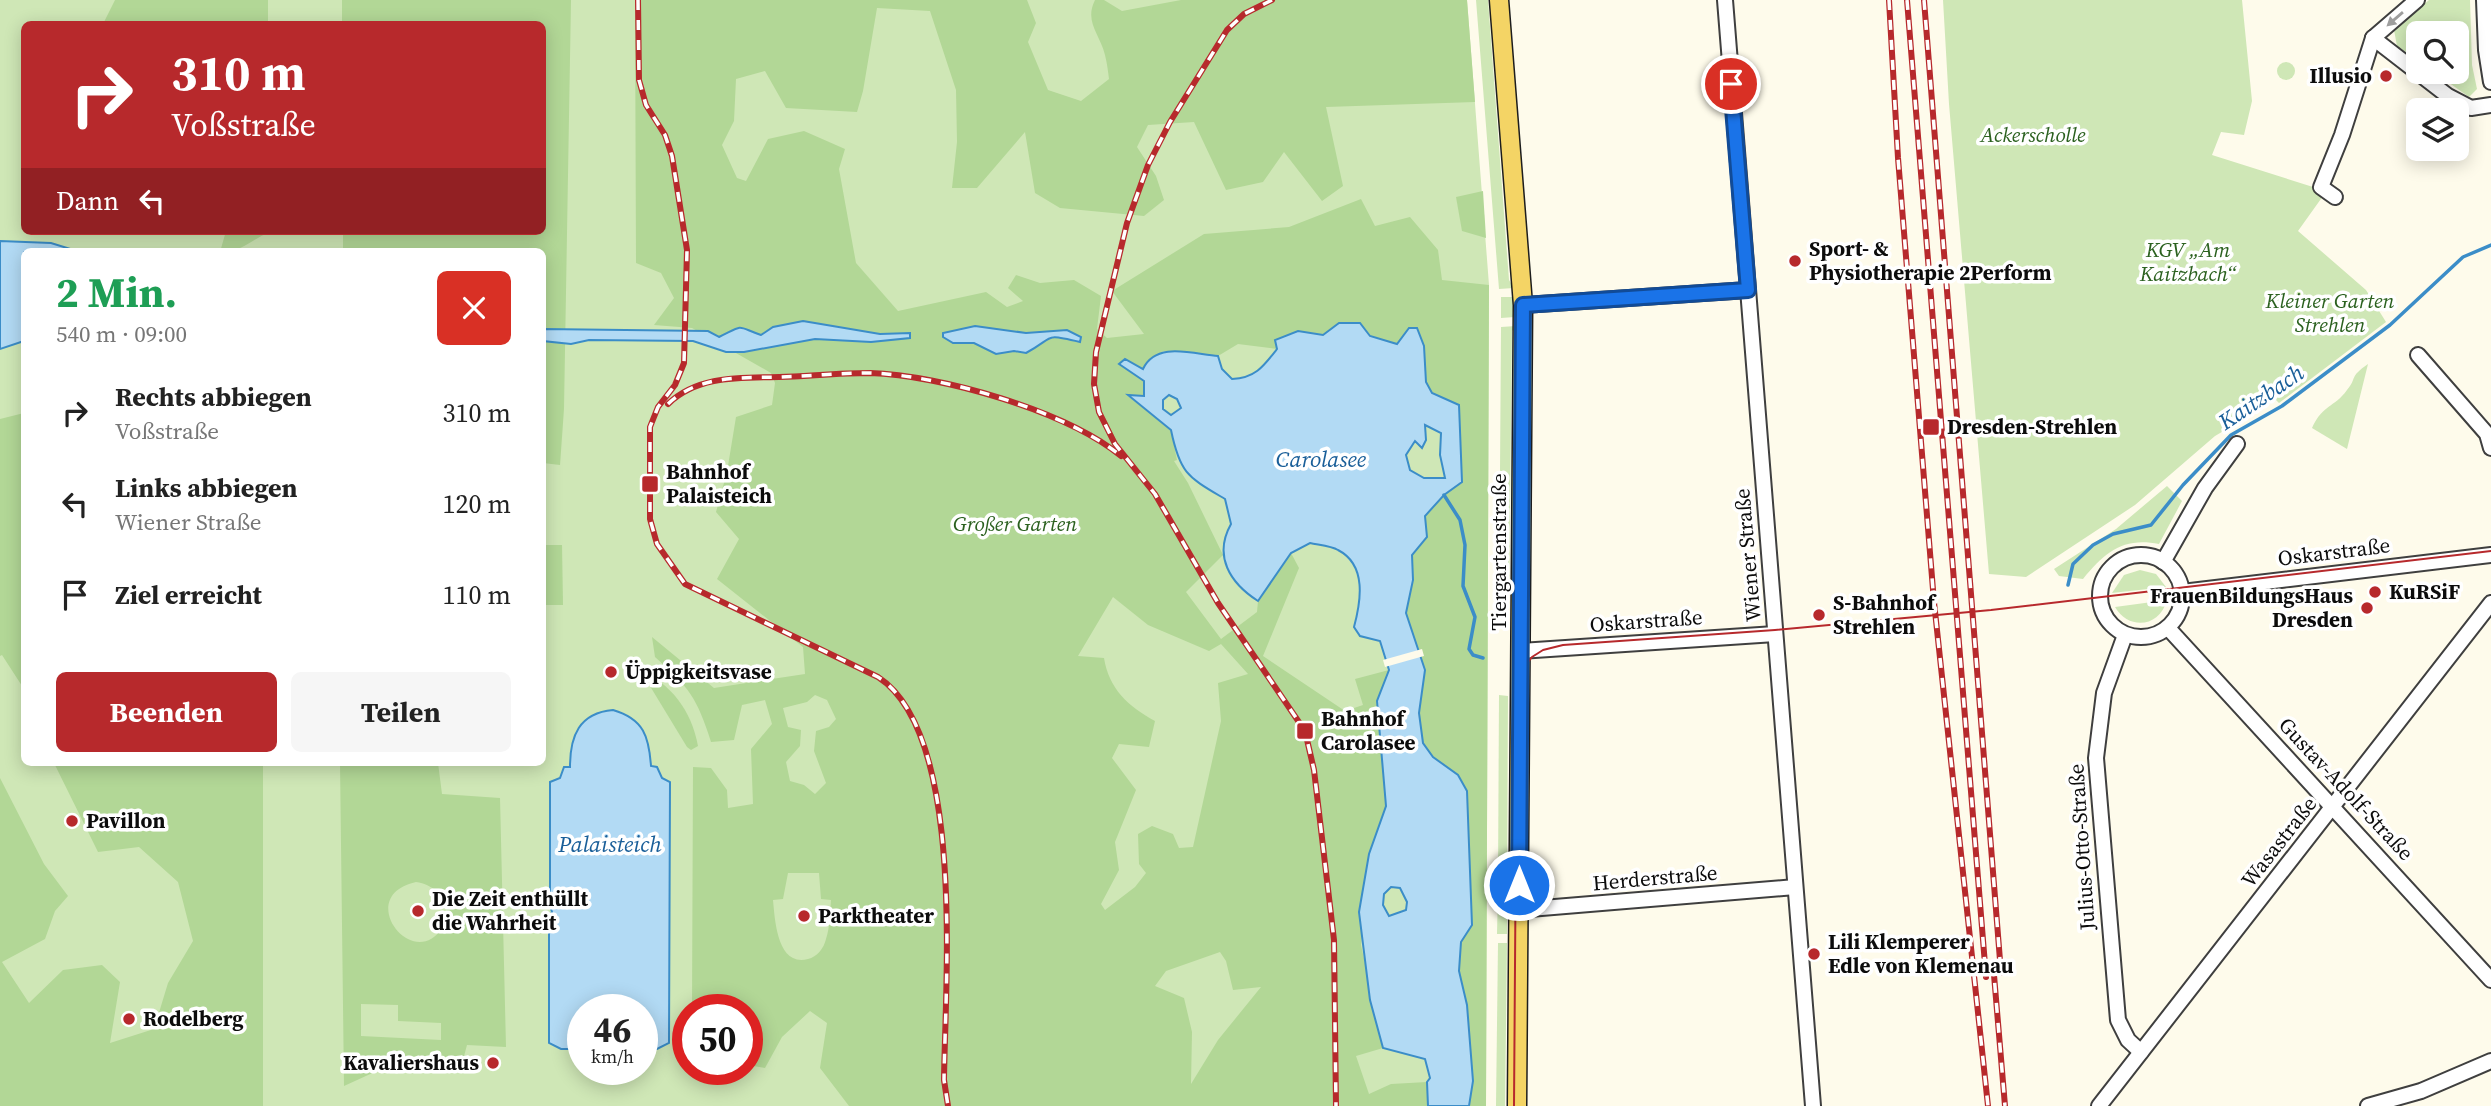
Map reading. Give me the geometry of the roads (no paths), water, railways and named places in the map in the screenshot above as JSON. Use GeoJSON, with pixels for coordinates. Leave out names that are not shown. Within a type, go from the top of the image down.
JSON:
{"type":"FeatureCollection","features":[{"type":"Feature","properties":{"kind":"main road","name":"Tiergartenstraße"},"geometry":{"type":"LineString","coordinates":[[1499,0],[1523,305],[1517,1106]]}},
{"type":"Feature","properties":{"kind":"street","name":"Wiener Straße"},"geometry":{"type":"LineString","coordinates":[[1725,0],[1813,1106]]}},
{"type":"Feature","properties":{"kind":"street"},"geometry":{"type":"LineString","coordinates":[[2335,197],[2321,187],[2342,135],[2373,38],[2417,0]]}},
{"type":"Feature","properties":{"kind":"street"},"geometry":{"type":"LineString","coordinates":[[2484,0],[2486,50],[2491,82]]}},
{"type":"Feature","properties":{"kind":"street"},"geometry":{"type":"LineString","coordinates":[[2373,38],[2448,96],[2470,108],[2491,105]]}},
{"type":"Feature","properties":{"kind":"street"},"geometry":{"type":"LineString","coordinates":[[1523,305],[1748,290]]}},
{"type":"Feature","properties":{"kind":"street"},"geometry":{"type":"LineString","coordinates":[[2418,355],[2481,427],[2490,445]]}},
{"type":"Feature","properties":{"kind":"street"},"geometry":{"type":"LineString","coordinates":[[2163,562],[2205,488],[2237,444]]}},
{"type":"Feature","properties":{"kind":"street","name":"Oskarstraße"},"geometry":{"type":"LineString","coordinates":[[2182,592],[2491,555]]}},
{"type":"Feature","properties":{"kind":"street"},"geometry":{"type":"LineString","coordinates":[[2151,556],[2163,562],[2178,578],[2182,592],[2180,608],[2168,628],[2148,637],[2125,635],[2105,618],[2101,606],[2101,586],[2106,574],[2126,558],[2151,556]]}},
{"type":"Feature","properties":{"kind":"street","name":"Wasastraße"},"geometry":{"type":"LineString","coordinates":[[2099,1106],[2491,603]]}},
{"type":"Feature","properties":{"kind":"street","name":"Gustav-Adolf-Straße"},"geometry":{"type":"LineString","coordinates":[[2168,628],[2491,980]]}},
{"type":"Feature","properties":{"kind":"street","name":"Oskarstraße"},"geometry":{"type":"LineString","coordinates":[[1521,651],[1775,634]]}},
{"type":"Feature","properties":{"kind":"street","name":"Julius-Otto-Straße"},"geometry":{"type":"LineString","coordinates":[[2125,635],[2104,693],[2096,758],[2118,1020],[2128,1040],[2141,1052]]}},
{"type":"Feature","properties":{"kind":"street","name":"Herderstraße"},"geometry":{"type":"LineString","coordinates":[[1518,909],[1796,887]]}},
{"type":"Feature","properties":{"kind":"street"},"geometry":{"type":"LineString","coordinates":[[2368,1106],[2421,1091],[2491,1061]]}},
{"type":"Feature","properties":{"kind":"water"},"geometry":{"type":"Polygon","coordinates":[[[0,241],[51,243],[67,248],[21,248],[21,342],[0,349],[0,241]]]}},
{"type":"Feature","properties":{"kind":"water"},"geometry":{"type":"Polygon","coordinates":[[[803,321],[880,334],[910,333],[910,338],[871,342],[815,339],[744,352],[726,352],[693,341],[589,340],[571,344],[546,341],[546,329],[708,331],[719,337],[740,328],[761,335],[773,327],[803,321]]]}},
{"type":"Feature","properties":{"kind":"water","name":"Carolasee"},"geometry":{"type":"Polygon","coordinates":[[[1339,323],[1360,323],[1370,336],[1397,344],[1409,328],[1417,328],[1424,346],[1426,382],[1432,393],[1459,405],[1462,482],[1444,495],[1425,516],[1427,537],[1412,555],[1413,580],[1406,613],[1425,670],[1419,713],[1423,743],[1433,757],[1458,775],[1467,791],[1472,925],[1461,942],[1459,971],[1467,1005],[1473,1081],[1469,1106],[1428,1106],[1427,1082],[1430,1078],[1425,1059],[1383,1048],[1370,1000],[1359,912],[1369,854],[1386,806],[1377,701],[1389,670],[1380,641],[1360,636],[1354,627],[1360,595],[1358,574],[1354,565],[1338,550],[1310,543],[1291,553],[1258,601],[1248,594],[1232,577],[1224,558],[1226,536],[1231,524],[1225,499],[1188,473],[1178,456],[1171,430],[1128,395],[1144,396],[1144,381],[1119,364],[1125,359],[1143,369],[1149,360],[1157,355],[1187,352],[1218,356],[1222,369],[1232,379],[1240,378],[1253,374],[1267,361],[1277,349],[1275,340],[1298,331],[1323,335],[1339,323]],[[1169,395],[1163,400],[1163,409],[1171,415],[1181,408],[1177,399],[1169,395]],[[1425,425],[1426,440],[1422,448],[1415,441],[1406,455],[1410,470],[1424,478],[1445,478],[1440,455],[1441,433],[1425,425]],[[1391,887],[1384,894],[1383,905],[1389,916],[1406,910],[1407,902],[1400,888],[1391,887]]]}},
{"type":"Feature","properties":{"kind":"water"},"geometry":{"type":"Polygon","coordinates":[[[975,326],[1026,333],[1067,330],[1081,337],[1080,342],[1054,337],[1026,353],[1014,351],[996,354],[974,343],[953,343],[943,337],[943,333],[975,326]]]}},
{"type":"Feature","properties":{"kind":"water","name":"Palaisteich"},"geometry":{"type":"Polygon","coordinates":[[[613,710],[632,718],[638,724],[649,746],[651,766],[657,767],[662,778],[670,782],[669,1043],[658,1048],[658,994],[567,994],[567,1049],[549,1043],[549,919],[552,912],[550,782],[560,778],[564,767],[570,767],[572,745],[584,721],[601,712],[613,710]]]}},
{"type":"Feature","properties":{"kind":"waterway","name":"Kaitzbach"},"geometry":{"type":"LineString","coordinates":[[2068,585],[2073,564],[2093,545],[2113,534],[2151,525],[2183,485],[2231,435],[2282,406],[2390,325],[2463,257],[2491,245]]}},
{"type":"Feature","properties":{"kind":"waterway","name":"Kaitzbach"},"geometry":{"type":"LineString","coordinates":[[1444,495],[1460,520],[1465,545],[1463,586],[1475,617],[1469,649],[1473,655],[1483,658]]}},
{"type":"Feature","properties":{"kind":"tram line"},"geometry":{"type":"LineString","coordinates":[[1514,1106],[1517,690],[1520,672],[1532,657],[1543,650],[1563,645],[1775,630],[1991,610],[2491,551]]}},
{"type":"Feature","properties":{"kind":"railway"},"geometry":{"type":"LineString","coordinates":[[638,0],[639,80],[646,105],[665,135],[672,156],[687,250],[684,363],[675,385],[658,407],[650,427],[650,519],[657,544],[685,584],[878,677],[906,707],[926,751],[938,804],[947,925],[944,1080],[948,1106]]}},
{"type":"Feature","properties":{"kind":"railway"},"geometry":{"type":"LineString","coordinates":[[1272,0],[1244,14],[1227,30],[1170,122],[1148,165],[1127,223],[1096,352],[1094,384],[1099,412],[1115,444],[1155,494],[1218,603],[1305,731],[1314,770],[1334,940],[1336,1106]]}},
{"type":"Feature","properties":{"kind":"railway"},"geometry":{"type":"LineString","coordinates":[[1889,0],[1898,158],[1934,602],[1988,1106]]}},
{"type":"Feature","properties":{"kind":"railway"},"geometry":{"type":"LineString","coordinates":[[1907,0],[1986,977]]}},
{"type":"Feature","properties":{"kind":"railway"},"geometry":{"type":"LineString","coordinates":[[1924,0],[2001,973]]}},
{"type":"Feature","properties":{"kind":"railway"},"geometry":{"type":"LineString","coordinates":[[668,404],[693,388],[720,380],[859,373],[899,375],[966,388],[1036,410],[1069,424],[1121,456]]}},
{"type":"Feature","properties":{"kind":"railway"},"geometry":{"type":"LineString","coordinates":[[1993,963],[2005,1106]]}},
{"type":"Feature","properties":{"kind":"place","name":"Illusio"},"geometry":{"type":"Point","coordinates":[2386,76]}},
{"type":"Feature","properties":{"kind":"place","name":"Sport- & Physiotherapie 2Perform"},"geometry":{"type":"Point","coordinates":[1795,261]}},
{"type":"Feature","properties":{"kind":"place","name":"Dresden-Strehlen"},"geometry":{"type":"Point","coordinates":[1931,427]}},
{"type":"Feature","properties":{"kind":"place","name":"Bahnhof Palaisteich"},"geometry":{"type":"Point","coordinates":[650,484]}},
{"type":"Feature","properties":{"kind":"place","name":"KuRSiF"},"geometry":{"type":"Point","coordinates":[2375,592]}},
{"type":"Feature","properties":{"kind":"place","name":"FrauenBildungsHaus Dresden"},"geometry":{"type":"Point","coordinates":[2367,608]}},
{"type":"Feature","properties":{"kind":"place","name":"S-Bahnhof Strehlen"},"geometry":{"type":"Point","coordinates":[1819,615]}},
{"type":"Feature","properties":{"kind":"place","name":"Üppigkeitsvase"},"geometry":{"type":"Point","coordinates":[611,672]}},
{"type":"Feature","properties":{"kind":"place","name":"Bahnhof Carolasee"},"geometry":{"type":"Point","coordinates":[1305,731]}},
{"type":"Feature","properties":{"kind":"place","name":"Pavillon"},"geometry":{"type":"Point","coordinates":[72,821]}},
{"type":"Feature","properties":{"kind":"place","name":"Die Zeit enthüllt die Wahrheit"},"geometry":{"type":"Point","coordinates":[418,911]}},
{"type":"Feature","properties":{"kind":"place","name":"Parktheater"},"geometry":{"type":"Point","coordinates":[804,916]}},
{"type":"Feature","properties":{"kind":"place","name":"Lili Klemperer Edle von Klemenau"},"geometry":{"type":"Point","coordinates":[1814,954]}},
{"type":"Feature","properties":{"kind":"place","name":"Rodelberg"},"geometry":{"type":"Point","coordinates":[129,1019]}},
{"type":"Feature","properties":{"kind":"place","name":"Kavaliershaus"},"geometry":{"type":"Point","coordinates":[493,1063]}},
{"type":"Feature","properties":{"kind":"park label","name":"Ackerscholle"},"geometry":{"type":"Point","coordinates":[2033,135]}},
{"type":"Feature","properties":{"kind":"park label","name":"KGV „Am Kaitzbach“"},"geometry":{"type":"Point","coordinates":[2188,262]}},
{"type":"Feature","properties":{"kind":"park label","name":"Kleiner Garten Strehlen"},"geometry":{"type":"Point","coordinates":[2330,313]}},
{"type":"Feature","properties":{"kind":"park label","name":"Großer Garten"},"geometry":{"type":"Point","coordinates":[1015,524]}}]}
